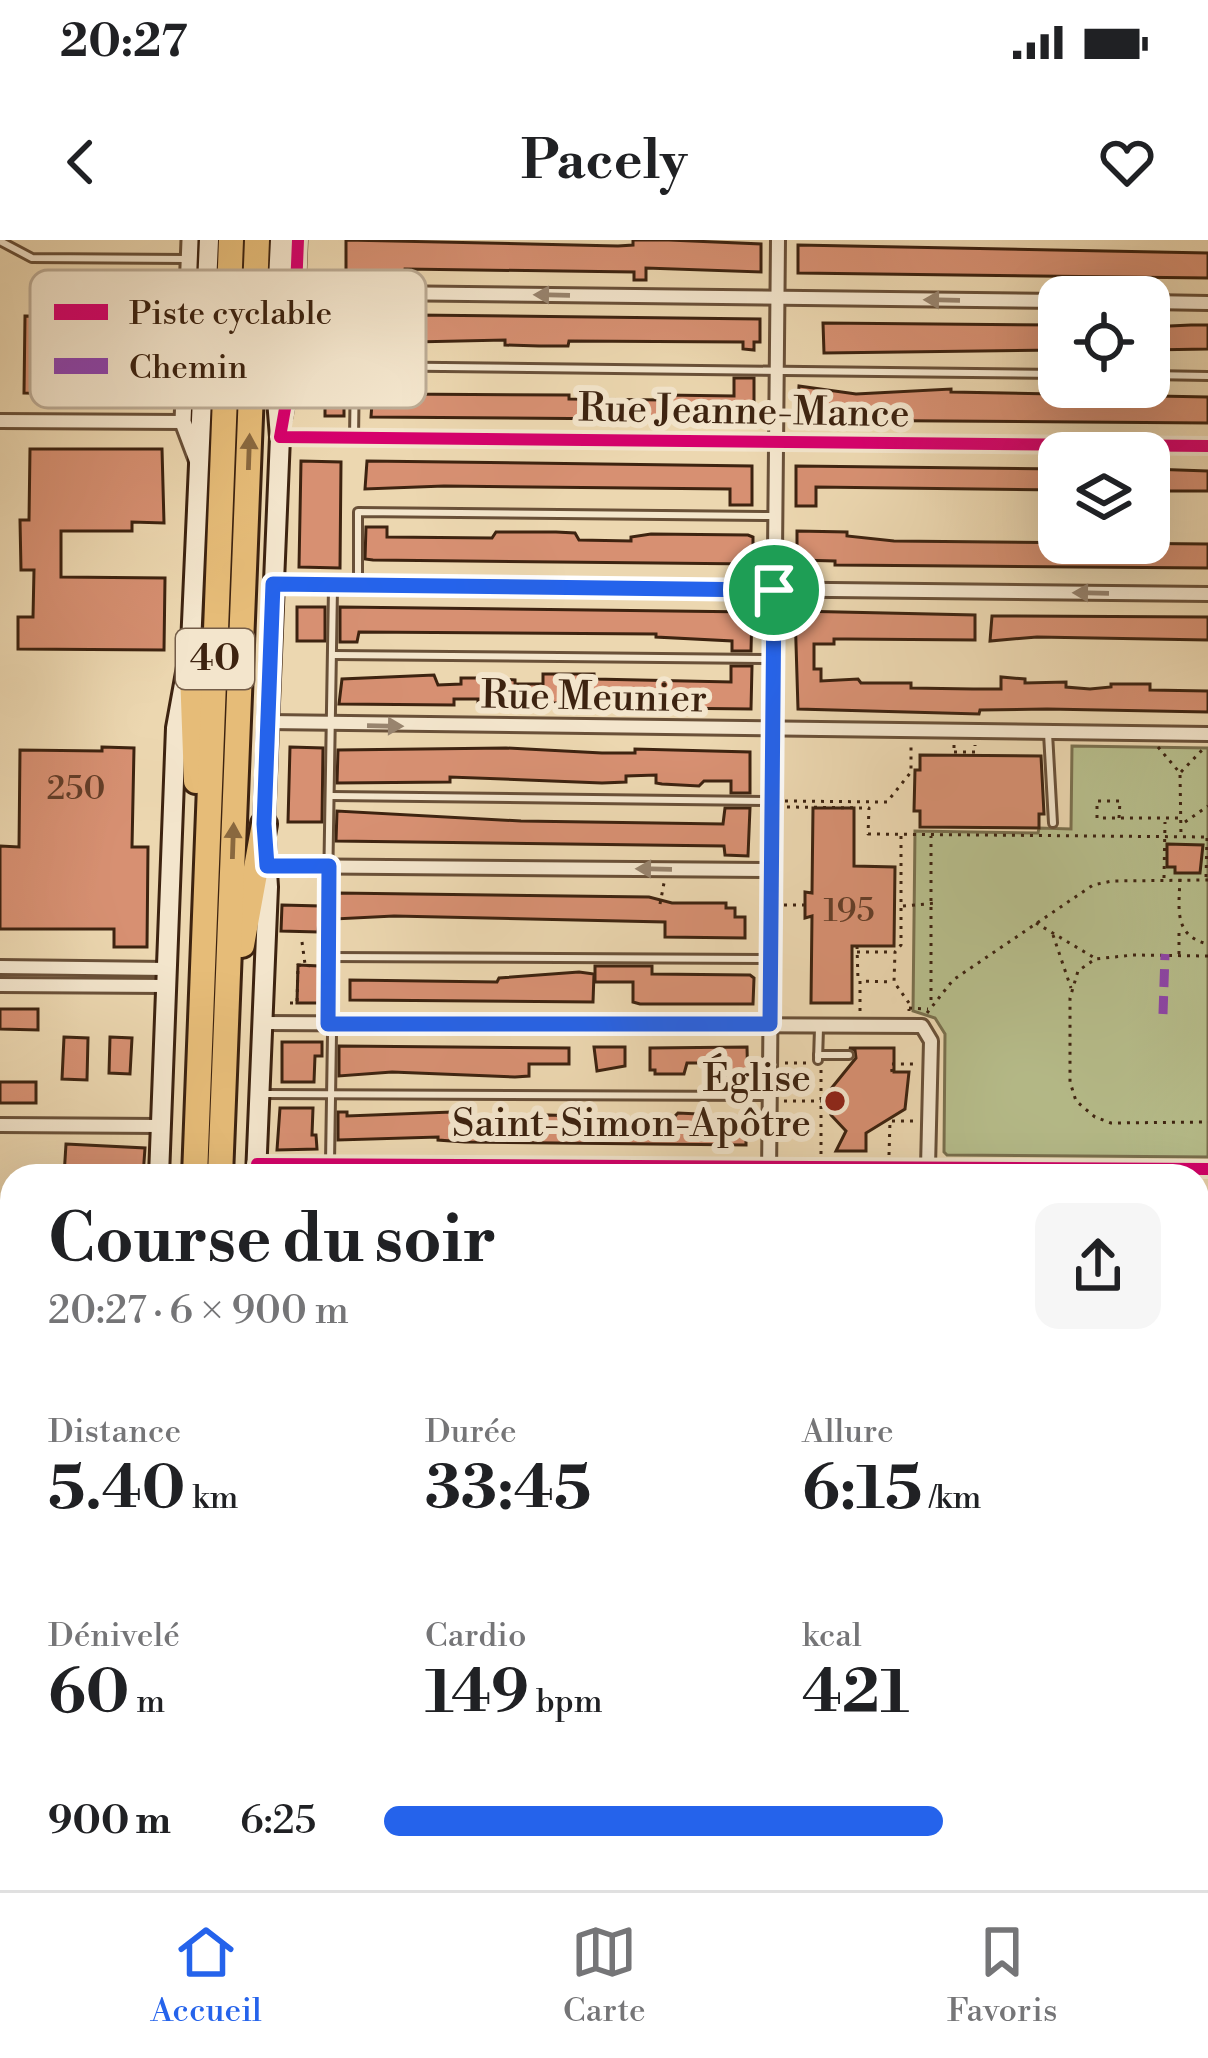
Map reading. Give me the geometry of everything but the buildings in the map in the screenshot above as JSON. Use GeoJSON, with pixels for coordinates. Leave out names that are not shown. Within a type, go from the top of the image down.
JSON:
{"type":"FeatureCollection","features":[{"type":"Feature","properties":{"kind":"highway","name":"40"},"geometry":{"type":"LineString","coordinates":[[230,270],[231,240]]}},
{"type":"Feature","properties":{"kind":"highway","name":"40"},"geometry":{"type":"LineString","coordinates":[[255,270],[256,240]]}},
{"type":"Feature","properties":{"kind":"highway","name":"40"},"geometry":{"type":"LineString","coordinates":[[195,1164],[224,408]]}},
{"type":"Feature","properties":{"kind":"highway","name":"40"},"geometry":{"type":"LineString","coordinates":[[220,1164],[250,408]]}},
{"type":"Feature","properties":{"kind":"highway"},"geometry":{"type":"LineString","coordinates":[[191,645],[203,957]]}},
{"type":"Feature","properties":{"kind":"highway"},"geometry":{"type":"LineString","coordinates":[[225,1042],[264,824]]}},
{"type":"Feature","properties":{"kind":"main road"},"geometry":{"type":"LineString","coordinates":[[208,270],[209,240]]}},
{"type":"Feature","properties":{"kind":"main road"},"geometry":{"type":"LineString","coordinates":[[279,270],[280,240]]}},
{"type":"Feature","properties":{"kind":"main road"},"geometry":{"type":"LineString","coordinates":[[159,1164],[176,728],[191,645],[202,408]]}},
{"type":"Feature","properties":{"kind":"main road"},"geometry":{"type":"LineString","coordinates":[[256,1164],[278,408]]}},
{"type":"Feature","properties":{"kind":"street"},"geometry":{"type":"LineString","coordinates":[[189,270],[190,240]]}},
{"type":"Feature","properties":{"kind":"street"},"geometry":{"type":"LineString","coordinates":[[297,270],[298,240]]}},
{"type":"Feature","properties":{"kind":"street"},"geometry":{"type":"LineString","coordinates":[[770,1164],[776,1099],[770,1024],[771,871],[780,803],[772,730],[778,240]]}},
{"type":"Feature","properties":{"kind":"street"},"geometry":{"type":"LineString","coordinates":[[426,294],[1038,301]]}},
{"type":"Feature","properties":{"kind":"street"},"geometry":{"type":"LineString","coordinates":[[1170,302],[1208,303]]}},
{"type":"Feature","properties":{"kind":"street"},"geometry":{"type":"LineString","coordinates":[[184,408],[183,422],[199,465]]}},
{"type":"Feature","properties":{"kind":"street"},"geometry":{"type":"LineString","coordinates":[[280,437],[285,408]]}},
{"type":"Feature","properties":{"kind":"street"},"geometry":{"type":"LineString","coordinates":[[0,421],[183,422]]}},
{"type":"Feature","properties":{"kind":"street","name":"Rue Jeanne-Mance"},"geometry":{"type":"LineString","coordinates":[[280,437],[1208,446]]}},
{"type":"Feature","properties":{"kind":"street"},"geometry":{"type":"LineString","coordinates":[[273,584],[1208,594]]}},
{"type":"Feature","properties":{"kind":"street","name":"Rue Meunier"},"geometry":{"type":"LineString","coordinates":[[268,722],[1048,733],[1207,740]]}},
{"type":"Feature","properties":{"kind":"street"},"geometry":{"type":"LineString","coordinates":[[267,866],[771,871]]}},
{"type":"Feature","properties":{"kind":"street"},"geometry":{"type":"LineString","coordinates":[[0,968],[167,977]]}},
{"type":"Feature","properties":{"kind":"street"},"geometry":{"type":"LineString","coordinates":[[0,985],[167,977]]}},
{"type":"Feature","properties":{"kind":"street"},"geometry":{"type":"LineString","coordinates":[[262,1022],[819,1025],[926,1017],[931,1041],[928,1164]]}},
{"type":"Feature","properties":{"kind":"street"},"geometry":{"type":"LineString","coordinates":[[0,1124],[160,1126]]}},
{"type":"Feature","properties":{"kind":"lane"},"geometry":{"type":"LineString","coordinates":[[0,241],[32,258],[189,260]]}},
{"type":"Feature","properties":{"kind":"lane"},"geometry":{"type":"LineString","coordinates":[[426,366],[1038,374]]}},
{"type":"Feature","properties":{"kind":"lane"},"geometry":{"type":"LineString","coordinates":[[1170,375],[1208,376]]}},
{"type":"Feature","properties":{"kind":"lane"},"geometry":{"type":"LineString","coordinates":[[355,408],[355,438]]}},
{"type":"Feature","properties":{"kind":"lane"},"geometry":{"type":"LineString","coordinates":[[358,585],[358,512],[774,516]]}},
{"type":"Feature","properties":{"kind":"lane"},"geometry":{"type":"LineString","coordinates":[[329,1164],[331,1094],[323,954],[331,796],[333,585]]}},
{"type":"Feature","properties":{"kind":"lane"},"geometry":{"type":"LineString","coordinates":[[333,655],[772,659]]}},
{"type":"Feature","properties":{"kind":"lane"},"geometry":{"type":"LineString","coordinates":[[1048,733],[1053,823]]}},
{"type":"Feature","properties":{"kind":"lane"},"geometry":{"type":"LineString","coordinates":[[331,796],[780,803]]}},
{"type":"Feature","properties":{"kind":"lane"},"geometry":{"type":"LineString","coordinates":[[323,954],[770,959]]}},
{"type":"Feature","properties":{"kind":"lane"},"geometry":{"type":"LineString","coordinates":[[819,1025],[818,1058],[849,1055]]}},
{"type":"Feature","properties":{"kind":"lane"},"geometry":{"type":"LineString","coordinates":[[260,1094],[776,1099]]}},
{"type":"Feature","properties":{"kind":"path"},"geometry":{"type":"LineString","coordinates":[[1180,773],[1207,740]]}},
{"type":"Feature","properties":{"kind":"path"},"geometry":{"type":"LineString","coordinates":[[780,803],[887,802],[911,772],[911,742]]}},
{"type":"Feature","properties":{"kind":"path"},"geometry":{"type":"LineString","coordinates":[[954,743],[954,754],[975,752],[975,743]]}},
{"type":"Feature","properties":{"kind":"path"},"geometry":{"type":"LineString","coordinates":[[1157,746],[1180,773],[1183,838]]}},
{"type":"Feature","properties":{"kind":"path"},"geometry":{"type":"LineString","coordinates":[[1119,818],[1120,801],[1097,801],[1097,818],[1181,821],[1208,806]]}},
{"type":"Feature","properties":{"kind":"path"},"geometry":{"type":"LineString","coordinates":[[780,803],[868,808],[868,834],[901,834],[931,834],[1165,836],[1183,838],[1207,837],[1207,879],[1128,878],[1092,889],[966,970],[933,1003],[926,1017],[909,1010],[894,982],[895,952],[901,945],[901,834]]}},
{"type":"Feature","properties":{"kind":"path"},"geometry":{"type":"LineString","coordinates":[[1164,880],[1165,818]]}},
{"type":"Feature","properties":{"kind":"path"},"geometry":{"type":"LineString","coordinates":[[931,834],[933,1003]]}},
{"type":"Feature","properties":{"kind":"path"},"geometry":{"type":"LineString","coordinates":[[1178,954],[1180,879]]}},
{"type":"Feature","properties":{"kind":"path"},"geometry":{"type":"LineString","coordinates":[[660,904],[664,881]]}},
{"type":"Feature","properties":{"kind":"path"},"geometry":{"type":"LineString","coordinates":[[901,906],[934,904]]}},
{"type":"Feature","properties":{"kind":"path"},"geometry":{"type":"LineString","coordinates":[[784,905],[805,905]]}},
{"type":"Feature","properties":{"kind":"path"},"geometry":{"type":"LineString","coordinates":[[1179,921],[1187,934],[1208,944]]}},
{"type":"Feature","properties":{"kind":"path"},"geometry":{"type":"LineString","coordinates":[[1036,923],[1088,951],[1094,959]]}},
{"type":"Feature","properties":{"kind":"path"},"geometry":{"type":"LineString","coordinates":[[1053,934],[1071,988]]}},
{"type":"Feature","properties":{"kind":"path"},"geometry":{"type":"LineString","coordinates":[[290,1003],[297,1003],[302,942]]}},
{"type":"Feature","properties":{"kind":"path"},"geometry":{"type":"LineString","coordinates":[[860,1011],[857,949],[895,952]]}},
{"type":"Feature","properties":{"kind":"path"},"geometry":{"type":"LineString","coordinates":[[287,964],[319,966],[323,954]]}},
{"type":"Feature","properties":{"kind":"path"},"geometry":{"type":"LineString","coordinates":[[1208,956],[1094,959],[1078,971],[1071,988],[1070,1082],[1076,1101],[1095,1117],[1112,1123],[1208,1122]]}},
{"type":"Feature","properties":{"kind":"path"},"geometry":{"type":"LineString","coordinates":[[860,982],[894,982]]}},
{"type":"Feature","properties":{"kind":"path"},"geometry":{"type":"LineString","coordinates":[[892,1072],[892,1064],[917,1064]]}},
{"type":"Feature","properties":{"kind":"path"},"geometry":{"type":"LineString","coordinates":[[821,1072],[821,1156]]}},
{"type":"Feature","properties":{"kind":"path"},"geometry":{"type":"LineString","coordinates":[[776,1099],[824,1101]]}},
{"type":"Feature","properties":{"kind":"path"},"geometry":{"type":"LineString","coordinates":[[889,1157],[890,1119],[916,1120]]}},
{"type":"Feature","properties":{"kind":"green space"},"geometry":{"type":"Polygon","coordinates":[[[1072,746],[1208,748],[1208,1157],[944,1152],[945,1034],[935,1018],[913,1011],[915,831],[1071,829],[1072,746]]]}},
{"type":"Feature","properties":{"kind":"marked path"},"geometry":{"type":"LineString","coordinates":[[1163,1014],[1165,954]]}},
{"type":"Feature","properties":{"kind":"cycle path"},"geometry":{"type":"LineString","coordinates":[[297,270],[298,240]]}},
{"type":"Feature","properties":{"kind":"cycle path"},"geometry":{"type":"LineString","coordinates":[[285,408],[280,437],[1208,446]]}},
{"type":"Feature","properties":{"kind":"place","name":"Église Saint-Simon-Apôtre"},"geometry":{"type":"Point","coordinates":[835,1101]}},
{"type":"Feature","properties":{"kind":"route"},"geometry":{"type":"LineString","coordinates":[[273,584],[774,590],[770,1024],[328,1024],[329,866],[267,866],[264,824],[273,584]]}}]}
